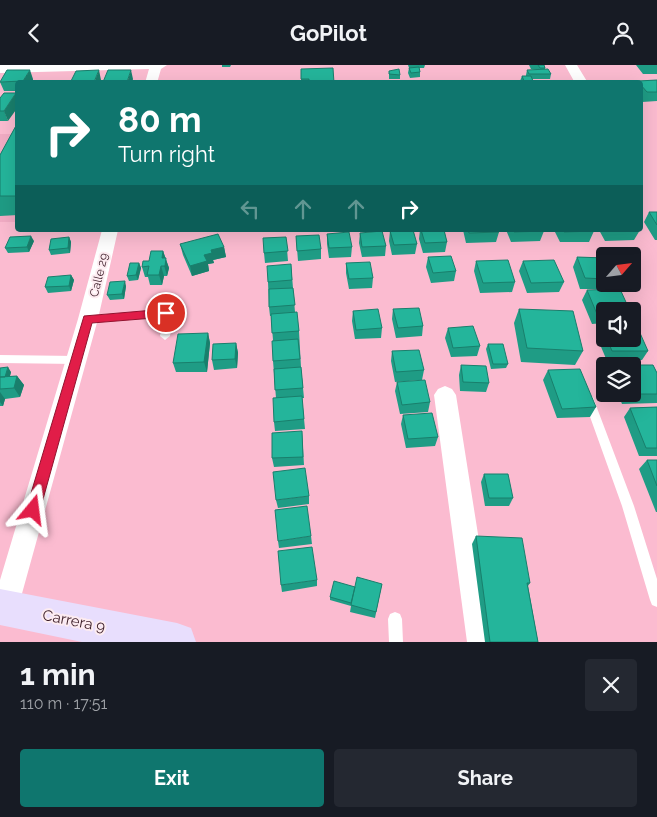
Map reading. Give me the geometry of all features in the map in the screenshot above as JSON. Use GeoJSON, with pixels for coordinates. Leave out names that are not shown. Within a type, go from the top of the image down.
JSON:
{"type":"FeatureCollection","features":[{"type":"Feature","properties":{"kind":"main road","name":"Carrera 9"},"geometry":{"type":"LineString","coordinates":[[2,608],[111,635],[177,642]]}},
{"type":"Feature","properties":{"kind":"street"},"geometry":{"type":"LineString","coordinates":[[152,80],[156,65]]}},
{"type":"Feature","properties":{"kind":"street"},"geometry":{"type":"LineString","coordinates":[[0,69],[161,65]]}},
{"type":"Feature","properties":{"kind":"street"},"geometry":{"type":"LineString","coordinates":[[571,65],[580,80]]}},
{"type":"Feature","properties":{"kind":"street","name":"Calle 29"},"geometry":{"type":"LineString","coordinates":[[2,608],[88,319],[110,232]]}},
{"type":"Feature","properties":{"kind":"street"},"geometry":{"type":"LineString","coordinates":[[445,395],[481,642]]}},
{"type":"Feature","properties":{"kind":"lane"},"geometry":{"type":"LineString","coordinates":[[88,319],[168,313],[165,336]]}},
{"type":"Feature","properties":{"kind":"lane"},"geometry":{"type":"LineString","coordinates":[[0,359],[76,360]]}},
{"type":"Feature","properties":{"kind":"lane"},"geometry":{"type":"LineString","coordinates":[[585,388],[628,506],[657,600]]}},
{"type":"Feature","properties":{"kind":"lane"},"geometry":{"type":"LineString","coordinates":[[395,619],[396,642]]}},
{"type":"Feature","properties":{"kind":"shaded area"},"geometry":{"type":"Polygon","coordinates":[[[0,134],[15,134],[15,222],[0,222],[0,134]]]}},
{"type":"Feature","properties":{"kind":"building"},"geometry":{"type":"Polygon","coordinates":[[[538,65],[544,65],[545,68],[540,68],[538,65]]]}},
{"type":"Feature","properties":{"kind":"building"},"geometry":{"type":"Polygon","coordinates":[[[419,67],[420,72],[411,73],[409,68],[419,67]]]}},
{"type":"Feature","properties":{"kind":"building"},"geometry":{"type":"Polygon","coordinates":[[[333,68],[334,80],[301,79],[301,69],[333,68]]]}},
{"type":"Feature","properties":{"kind":"building"},"geometry":{"type":"Polygon","coordinates":[[[399,69],[400,75],[389,74],[389,71],[399,69]]]}},
{"type":"Feature","properties":{"kind":"building"},"geometry":{"type":"Polygon","coordinates":[[[548,69],[551,74],[529,74],[527,70],[548,69]]]}},
{"type":"Feature","properties":{"kind":"building"},"geometry":{"type":"Polygon","coordinates":[[[7,70],[30,70],[24,80],[0,82],[7,70]]]}},
{"type":"Feature","properties":{"kind":"building"},"geometry":{"type":"Polygon","coordinates":[[[99,70],[95,80],[72,80],[76,71],[99,70]]]}},
{"type":"Feature","properties":{"kind":"building"},"geometry":{"type":"Polygon","coordinates":[[[108,70],[131,70],[128,80],[104,80],[108,70]]]}},
{"type":"Feature","properties":{"kind":"building"},"geometry":{"type":"Polygon","coordinates":[[[522,76],[531,76],[533,80],[524,80],[522,76]]]}},
{"type":"Feature","properties":{"kind":"building"},"geometry":{"type":"Polygon","coordinates":[[[657,80],[657,92],[647,92],[643,87],[643,81],[657,80]]]}},
{"type":"Feature","properties":{"kind":"building"},"geometry":{"type":"Polygon","coordinates":[[[4,93],[15,93],[4,111],[0,111],[0,98],[4,93]]]}},
{"type":"Feature","properties":{"kind":"building"},"geometry":{"type":"Polygon","coordinates":[[[15,128],[15,196],[0,196],[0,155],[15,128]]]}},
{"type":"Feature","properties":{"kind":"building"},"geometry":{"type":"Polygon","coordinates":[[[649,212],[657,212],[657,225],[649,212]]]}},
{"type":"Feature","properties":{"kind":"building"},"geometry":{"type":"Polygon","coordinates":[[[349,232],[352,247],[329,248],[327,234],[349,232]]]}},
{"type":"Feature","properties":{"kind":"building"},"geometry":{"type":"Polygon","coordinates":[[[382,232],[386,246],[362,247],[360,233],[382,232]]]}},
{"type":"Feature","properties":{"kind":"building"},"geometry":{"type":"Polygon","coordinates":[[[390,232],[414,232],[417,244],[394,245],[390,232]]]}},
{"type":"Feature","properties":{"kind":"building"},"geometry":{"type":"Polygon","coordinates":[[[422,232],[444,232],[447,242],[425,243],[422,232]]]}},
{"type":"Feature","properties":{"kind":"building"},"geometry":{"type":"Polygon","coordinates":[[[218,234],[224,247],[211,250],[212,253],[204,255],[207,261],[190,266],[180,244],[218,234]]]}},
{"type":"Feature","properties":{"kind":"building"},"geometry":{"type":"Polygon","coordinates":[[[319,235],[321,249],[297,251],[296,236],[319,235]]]}},
{"type":"Feature","properties":{"kind":"building"},"geometry":{"type":"Polygon","coordinates":[[[31,236],[27,247],[5,248],[10,237],[31,236]]]}},
{"type":"Feature","properties":{"kind":"building"},"geometry":{"type":"Polygon","coordinates":[[[69,237],[68,248],[49,250],[51,239],[69,237]]]}},
{"type":"Feature","properties":{"kind":"building"},"geometry":{"type":"Polygon","coordinates":[[[286,237],[288,251],[264,253],[263,238],[286,237]]]}},
{"type":"Feature","properties":{"kind":"building"},"geometry":{"type":"Polygon","coordinates":[[[151,251],[163,251],[162,258],[166,258],[165,266],[161,266],[159,275],[147,275],[149,266],[142,267],[143,261],[149,261],[151,251]]]}},
{"type":"Feature","properties":{"kind":"building"},"geometry":{"type":"Polygon","coordinates":[[[451,256],[456,271],[433,273],[428,257],[451,256]]]}},
{"type":"Feature","properties":{"kind":"building"},"geometry":{"type":"Polygon","coordinates":[[[577,257],[596,258],[596,279],[585,278],[577,257]]]}},
{"type":"Feature","properties":{"kind":"building"},"geometry":{"type":"Polygon","coordinates":[[[508,260],[515,282],[483,283],[476,261],[508,260]]]}},
{"type":"Feature","properties":{"kind":"building"},"geometry":{"type":"Polygon","coordinates":[[[554,260],[564,282],[531,283],[523,261],[554,260]]]}},
{"type":"Feature","properties":{"kind":"building"},"geometry":{"type":"Polygon","coordinates":[[[370,262],[373,278],[349,279],[346,263],[370,262]]]}},
{"type":"Feature","properties":{"kind":"building"},"geometry":{"type":"Polygon","coordinates":[[[130,263],[139,263],[136,275],[127,276],[130,263]]]}},
{"type":"Feature","properties":{"kind":"building"},"geometry":{"type":"Polygon","coordinates":[[[291,264],[292,280],[268,282],[267,266],[291,264]]]}},
{"type":"Feature","properties":{"kind":"building"},"geometry":{"type":"Polygon","coordinates":[[[71,275],[69,286],[45,287],[48,277],[71,275]]]}},
{"type":"Feature","properties":{"kind":"building"},"geometry":{"type":"Polygon","coordinates":[[[125,281],[122,294],[107,295],[110,282],[125,281]]]}},
{"type":"Feature","properties":{"kind":"building"},"geometry":{"type":"Polygon","coordinates":[[[293,288],[295,305],[269,307],[269,289],[293,288]]]}},
{"type":"Feature","properties":{"kind":"building"},"geometry":{"type":"Polygon","coordinates":[[[587,290],[596,290],[596,293],[622,293],[626,302],[596,302],[596,312],[587,290]]]}},
{"type":"Feature","properties":{"kind":"building"},"geometry":{"type":"Polygon","coordinates":[[[419,308],[423,326],[398,328],[393,309],[419,308]]]}},
{"type":"Feature","properties":{"kind":"building"},"geometry":{"type":"Polygon","coordinates":[[[378,309],[382,328],[356,330],[353,311],[378,309]]]}},
{"type":"Feature","properties":{"kind":"building"},"geometry":{"type":"Polygon","coordinates":[[[519,309],[573,311],[583,351],[527,348],[519,309]]]}},
{"type":"Feature","properties":{"kind":"building"},"geometry":{"type":"Polygon","coordinates":[[[297,312],[299,331],[272,333],[271,314],[297,312]]]}},
{"type":"Feature","properties":{"kind":"building"},"geometry":{"type":"Polygon","coordinates":[[[473,326],[480,346],[453,348],[448,328],[473,326]]]}},
{"type":"Feature","properties":{"kind":"building"},"geometry":{"type":"Polygon","coordinates":[[[208,333],[204,362],[173,363],[178,334],[208,333]]]}},
{"type":"Feature","properties":{"kind":"building"},"geometry":{"type":"Polygon","coordinates":[[[641,335],[648,351],[612,351],[610,347],[641,347],[641,335]]]}},
{"type":"Feature","properties":{"kind":"building"},"geometry":{"type":"Polygon","coordinates":[[[298,339],[300,359],[273,361],[272,341],[298,339]]]}},
{"type":"Feature","properties":{"kind":"building"},"geometry":{"type":"Polygon","coordinates":[[[236,343],[235,359],[212,360],[213,344],[236,343]]]}},
{"type":"Feature","properties":{"kind":"building"},"geometry":{"type":"Polygon","coordinates":[[[488,344],[503,344],[508,364],[493,364],[488,344]]]}},
{"type":"Feature","properties":{"kind":"building"},"geometry":{"type":"Polygon","coordinates":[[[419,350],[424,370],[396,372],[392,351],[419,350]]]}},
{"type":"Feature","properties":{"kind":"building"},"geometry":{"type":"Polygon","coordinates":[[[461,365],[486,366],[489,383],[463,382],[461,365]]]}},
{"type":"Feature","properties":{"kind":"building"},"geometry":{"type":"Polygon","coordinates":[[[641,365],[653,365],[657,373],[657,394],[641,394],[641,365]]]}},
{"type":"Feature","properties":{"kind":"building"},"geometry":{"type":"Polygon","coordinates":[[[8,367],[5,377],[0,377],[0,368],[8,367]]]}},
{"type":"Feature","properties":{"kind":"building"},"geometry":{"type":"Polygon","coordinates":[[[301,367],[303,388],[275,390],[274,369],[301,367]]]}},
{"type":"Feature","properties":{"kind":"building"},"geometry":{"type":"Polygon","coordinates":[[[580,369],[596,407],[562,409],[548,370],[580,369]]]}},
{"type":"Feature","properties":{"kind":"building"},"geometry":{"type":"Polygon","coordinates":[[[17,376],[14,388],[0,389],[0,377],[17,376]]]}},
{"type":"Feature","properties":{"kind":"building"},"geometry":{"type":"Polygon","coordinates":[[[425,380],[430,402],[402,405],[397,382],[425,380]]]}},
{"type":"Feature","properties":{"kind":"building"},"geometry":{"type":"Polygon","coordinates":[[[302,396],[304,419],[274,422],[273,398],[302,396]]]}},
{"type":"Feature","properties":{"kind":"building"},"geometry":{"type":"Polygon","coordinates":[[[657,407],[657,448],[646,448],[630,408],[657,407]]]}},
{"type":"Feature","properties":{"kind":"building"},"geometry":{"type":"Polygon","coordinates":[[[432,413],[438,437],[408,439],[403,415],[432,413]]]}},
{"type":"Feature","properties":{"kind":"building"},"geometry":{"type":"Polygon","coordinates":[[[302,431],[303,457],[272,458],[272,433],[302,431]]]}},
{"type":"Feature","properties":{"kind":"building"},"geometry":{"type":"Polygon","coordinates":[[[647,460],[657,460],[657,486],[647,460]]]}},
{"type":"Feature","properties":{"kind":"building"},"geometry":{"type":"Polygon","coordinates":[[[305,468],[309,496],[276,500],[273,472],[305,468]]]}},
{"type":"Feature","properties":{"kind":"building"},"geometry":{"type":"Polygon","coordinates":[[[484,474],[508,474],[513,498],[489,498],[484,474]]]}},
{"type":"Feature","properties":{"kind":"building"},"geometry":{"type":"Polygon","coordinates":[[[307,506],[311,536],[278,541],[275,510],[307,506]]]}},
{"type":"Feature","properties":{"kind":"building"},"geometry":{"type":"Polygon","coordinates":[[[476,536],[522,538],[530,583],[527,583],[538,642],[490,642],[476,536]]]}},
{"type":"Feature","properties":{"kind":"building"},"geometry":{"type":"Polygon","coordinates":[[[312,547],[317,580],[281,585],[278,551],[312,547]]]}},
{"type":"Feature","properties":{"kind":"building"},"geometry":{"type":"Polygon","coordinates":[[[357,577],[382,584],[376,612],[351,605],[357,577]]]}},
{"type":"Feature","properties":{"kind":"building"},"geometry":{"type":"Polygon","coordinates":[[[334,581],[355,587],[351,603],[330,597],[334,581]]]}},
{"type":"Feature","properties":{"kind":"route"},"geometry":{"type":"LineString","coordinates":[[33,510],[88,319],[166,313]]}}]}
